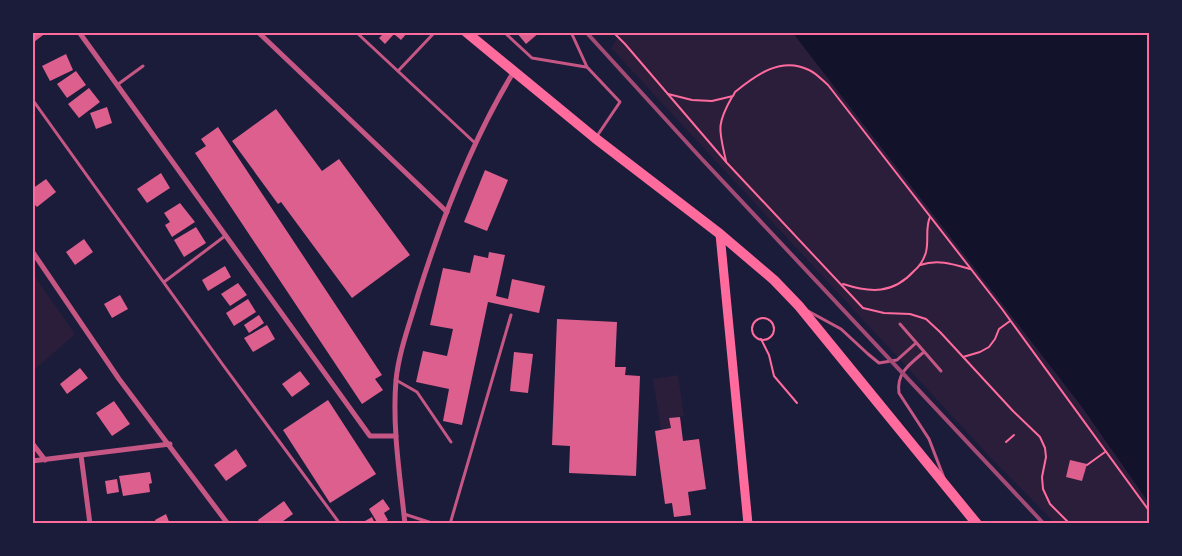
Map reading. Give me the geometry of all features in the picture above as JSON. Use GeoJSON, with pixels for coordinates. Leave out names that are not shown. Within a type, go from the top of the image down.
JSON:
{"type":"FeatureCollection","features":[{"type":"Feature","properties":{"kind":"main road"},"geometry":{"type":"LineString","coordinates":[[466,32],[595,138],[720,234],[774,280],[799,306],[977,524]]}},
{"type":"Feature","properties":{"kind":"main road"},"geometry":{"type":"LineString","coordinates":[[720,234],[748,524]]}},
{"type":"Feature","properties":{"kind":"street"},"geometry":{"type":"LineString","coordinates":[[79,32],[370,436],[396,436]]}},
{"type":"Feature","properties":{"kind":"street"},"geometry":{"type":"LineString","coordinates":[[258,32],[447,212]]}},
{"type":"Feature","properties":{"kind":"street"},"geometry":{"type":"LineString","coordinates":[[405,524],[396,436],[396,380],[401,352],[431,254],[462,173],[492,106],[513,72]]}},
{"type":"Feature","properties":{"kind":"street"},"geometry":{"type":"LineString","coordinates":[[32,251],[119,379],[170,444],[228,524]]}},
{"type":"Feature","properties":{"kind":"street"},"geometry":{"type":"LineString","coordinates":[[32,443],[45,460]]}},
{"type":"Feature","properties":{"kind":"street"},"geometry":{"type":"LineString","coordinates":[[32,461],[170,444]]}},
{"type":"Feature","properties":{"kind":"street"},"geometry":{"type":"LineString","coordinates":[[82,455],[90,524]]}},
{"type":"Feature","properties":{"kind":"lane"},"geometry":{"type":"LineString","coordinates":[[356,32],[476,144]]}},
{"type":"Feature","properties":{"kind":"lane"},"geometry":{"type":"LineString","coordinates":[[398,71],[435,32]]}},
{"type":"Feature","properties":{"kind":"lane"},"geometry":{"type":"LineString","coordinates":[[504,32],[532,58],[587,67]]}},
{"type":"Feature","properties":{"kind":"lane"},"geometry":{"type":"LineString","coordinates":[[570,32],[587,67],[620,102],[595,138]]}},
{"type":"Feature","properties":{"kind":"lane"},"geometry":{"type":"LineString","coordinates":[[116,85],[143,66]]}},
{"type":"Feature","properties":{"kind":"lane"},"geometry":{"type":"LineString","coordinates":[[32,99],[340,524]]}},
{"type":"Feature","properties":{"kind":"lane"},"geometry":{"type":"LineString","coordinates":[[164,282],[225,236]]}},
{"type":"Feature","properties":{"kind":"lane"},"geometry":{"type":"LineString","coordinates":[[799,306],[841,329],[880,363],[897,360],[916,343]]}},
{"type":"Feature","properties":{"kind":"lane"},"geometry":{"type":"LineString","coordinates":[[450,524],[511,315]]}},
{"type":"Feature","properties":{"kind":"lane"},"geometry":{"type":"LineString","coordinates":[[900,324],[941,371]]}},
{"type":"Feature","properties":{"kind":"lane"},"geometry":{"type":"LineString","coordinates":[[924,352],[904,370],[898,385],[900,393],[929,439],[949,490]]}},
{"type":"Feature","properties":{"kind":"lane"},"geometry":{"type":"LineString","coordinates":[[396,380],[418,392],[451,442]]}},
{"type":"Feature","properties":{"kind":"lane"},"geometry":{"type":"LineString","coordinates":[[404,514],[435,524]]}},
{"type":"Feature","properties":{"kind":"path"},"geometry":{"type":"LineString","coordinates":[[613,32],[626,44],[727,163],[863,308],[884,314],[910,314],[926,319],[1040,437],[1046,448],[1042,477],[1043,489],[1050,504],[1070,524]]}},
{"type":"Feature","properties":{"kind":"path"},"geometry":{"type":"LineString","coordinates":[[727,163],[719,133],[722,114],[735,92],[757,74],[775,66],[795,66],[810,70],[828,85],[930,217],[1010,321],[1150,512]]}},
{"type":"Feature","properties":{"kind":"path"},"geometry":{"type":"LineString","coordinates":[[668,94],[692,100],[712,101],[733,96]]}},
{"type":"Feature","properties":{"kind":"path"},"geometry":{"type":"LineString","coordinates":[[920,266],[926,251],[930,217]]}},
{"type":"Feature","properties":{"kind":"path"},"geometry":{"type":"LineString","coordinates":[[841,284],[860,290],[886,289],[899,285],[920,266],[928,262],[939,261],[970,269]]}},
{"type":"Feature","properties":{"kind":"path"},"geometry":{"type":"LineString","coordinates":[[761,339],[770,337],[774,331],[773,324],[765,318],[756,320],[752,326],[755,336],[761,339],[769,355],[774,376],[797,403]]}},
{"type":"Feature","properties":{"kind":"path"},"geometry":{"type":"LineString","coordinates":[[963,357],[980,352],[988,347],[995,339],[999,329],[1010,321]]}},
{"type":"Feature","properties":{"kind":"path"},"geometry":{"type":"LineString","coordinates":[[1006,442],[1014,435]]}},
{"type":"Feature","properties":{"kind":"path"},"geometry":{"type":"LineString","coordinates":[[1087,465],[1106,451]]}},
{"type":"Feature","properties":{"kind":"shaded area"},"geometry":{"type":"Polygon","coordinates":[[[621,33],[793,33],[1082,407],[1149,503],[1149,523],[1055,523],[992,459],[611,48],[621,33]]]}},
{"type":"Feature","properties":{"kind":"shaded area"},"geometry":{"type":"Polygon","coordinates":[[[793,33],[1149,33],[1149,503],[1082,407],[793,33]]]}},
{"type":"Feature","properties":{"kind":"shaded area"},"geometry":{"type":"Polygon","coordinates":[[[33,274],[75,334],[32,371],[33,274]]]}},
{"type":"Feature","properties":{"kind":"shaded area"},"geometry":{"type":"Polygon","coordinates":[[[678,375],[684,416],[669,418],[671,428],[661,430],[653,379],[678,375]]]}},
{"type":"Feature","properties":{"kind":"building"},"geometry":{"type":"Polygon","coordinates":[[[32,32],[47,32],[34,42],[32,32]]]}},
{"type":"Feature","properties":{"kind":"building"},"geometry":{"type":"Polygon","coordinates":[[[385,32],[408,32],[401,40],[394,34],[385,44],[379,38],[385,32]]]}},
{"type":"Feature","properties":{"kind":"building"},"geometry":{"type":"Polygon","coordinates":[[[516,32],[540,32],[526,44],[516,32]]]}},
{"type":"Feature","properties":{"kind":"building"},"geometry":{"type":"Polygon","coordinates":[[[66,54],[73,70],[50,81],[42,66],[66,54]]]}},
{"type":"Feature","properties":{"kind":"building"},"geometry":{"type":"Polygon","coordinates":[[[76,71],[86,85],[67,98],[57,84],[76,71]]]}},
{"type":"Feature","properties":{"kind":"building"},"geometry":{"type":"Polygon","coordinates":[[[89,88],[100,102],[79,118],[68,104],[89,88]]]}},
{"type":"Feature","properties":{"kind":"building"},"geometry":{"type":"Polygon","coordinates":[[[107,107],[112,123],[96,129],[90,113],[107,107]]]}},
{"type":"Feature","properties":{"kind":"building"},"geometry":{"type":"Polygon","coordinates":[[[276,109],[322,171],[339,159],[410,255],[352,298],[281,202],[278,204],[232,141],[276,109]]]}},
{"type":"Feature","properties":{"kind":"building"},"geometry":{"type":"Polygon","coordinates":[[[218,127],[382,375],[375,379],[383,390],[362,404],[195,153],[206,146],[201,139],[218,127]]]}},
{"type":"Feature","properties":{"kind":"building"},"geometry":{"type":"Polygon","coordinates":[[[485,170],[508,180],[487,231],[464,222],[485,170]]]}},
{"type":"Feature","properties":{"kind":"building"},"geometry":{"type":"Polygon","coordinates":[[[161,173],[170,188],[147,203],[137,189],[161,173]]]}},
{"type":"Feature","properties":{"kind":"building"},"geometry":{"type":"Polygon","coordinates":[[[46,179],[56,192],[37,207],[32,202],[32,189],[46,179]]]}},
{"type":"Feature","properties":{"kind":"building"},"geometry":{"type":"Polygon","coordinates":[[[180,203],[195,222],[172,237],[165,225],[170,222],[164,213],[180,203]]]}},
{"type":"Feature","properties":{"kind":"building"},"geometry":{"type":"Polygon","coordinates":[[[196,227],[206,243],[184,257],[174,240],[196,227]]]}},
{"type":"Feature","properties":{"kind":"building"},"geometry":{"type":"Polygon","coordinates":[[[84,239],[93,252],[75,265],[66,252],[84,239]]]}},
{"type":"Feature","properties":{"kind":"building"},"geometry":{"type":"Polygon","coordinates":[[[489,252],[505,255],[496,296],[508,299],[512,279],[545,286],[539,313],[488,302],[462,425],[443,421],[449,389],[416,382],[423,351],[447,356],[453,329],[430,325],[443,268],[470,273],[474,255],[488,258],[489,252]]]}},
{"type":"Feature","properties":{"kind":"building"},"geometry":{"type":"Polygon","coordinates":[[[225,266],[231,277],[208,291],[202,280],[225,266]]]}},
{"type":"Feature","properties":{"kind":"building"},"geometry":{"type":"Polygon","coordinates":[[[238,283],[247,295],[230,306],[221,294],[238,283]]]}},
{"type":"Feature","properties":{"kind":"building"},"geometry":{"type":"Polygon","coordinates":[[[120,295],[128,309],[112,318],[104,304],[120,295]]]}},
{"type":"Feature","properties":{"kind":"building"},"geometry":{"type":"Polygon","coordinates":[[[248,299],[256,312],[234,326],[226,313],[248,299]]]}},
{"type":"Feature","properties":{"kind":"building"},"geometry":{"type":"Polygon","coordinates":[[[259,315],[264,323],[249,333],[244,325],[259,315]]]}},
{"type":"Feature","properties":{"kind":"building"},"geometry":{"type":"Polygon","coordinates":[[[557,319],[617,322],[615,367],[626,367],[625,375],[640,376],[636,476],[569,473],[570,446],[552,445],[557,319]]]}},
{"type":"Feature","properties":{"kind":"building"},"geometry":{"type":"Polygon","coordinates":[[[267,325],[275,339],[253,352],[244,338],[267,325]]]}},
{"type":"Feature","properties":{"kind":"building"},"geometry":{"type":"Polygon","coordinates":[[[514,352],[533,354],[528,393],[510,391],[514,352]]]}},
{"type":"Feature","properties":{"kind":"building"},"geometry":{"type":"Polygon","coordinates":[[[80,368],[88,378],[67,394],[60,384],[80,368]]]}},
{"type":"Feature","properties":{"kind":"building"},"geometry":{"type":"Polygon","coordinates":[[[300,371],[310,384],[292,397],[282,384],[300,371]]]}},
{"type":"Feature","properties":{"kind":"building"},"geometry":{"type":"Polygon","coordinates":[[[328,400],[376,474],[330,503],[283,430],[328,400]]]}},
{"type":"Feature","properties":{"kind":"building"},"geometry":{"type":"Polygon","coordinates":[[[114,401],[130,424],[112,436],[96,413],[114,401]]]}},
{"type":"Feature","properties":{"kind":"building"},"geometry":{"type":"Polygon","coordinates":[[[680,417],[683,441],[699,439],[706,489],[688,492],[691,515],[674,517],[672,503],[665,504],[655,431],[671,428],[669,418],[680,417]]]}},
{"type":"Feature","properties":{"kind":"building"},"geometry":{"type":"Polygon","coordinates":[[[236,449],[247,466],[226,481],[214,465],[236,449]]]}},
{"type":"Feature","properties":{"kind":"building"},"geometry":{"type":"Polygon","coordinates":[[[1070,460],[1087,464],[1082,481],[1066,477],[1070,460]]]}},
{"type":"Feature","properties":{"kind":"building"},"geometry":{"type":"Polygon","coordinates":[[[150,472],[152,483],[149,484],[150,492],[123,496],[119,476],[150,472]]]}},
{"type":"Feature","properties":{"kind":"building"},"geometry":{"type":"Polygon","coordinates":[[[117,479],[119,492],[107,494],[105,481],[117,479]]]}},
{"type":"Feature","properties":{"kind":"building"},"geometry":{"type":"Polygon","coordinates":[[[383,499],[390,509],[384,513],[388,520],[378,524],[369,509],[383,499]]]}},
{"type":"Feature","properties":{"kind":"building"},"geometry":{"type":"Polygon","coordinates":[[[284,501],[293,514],[279,524],[260,524],[258,520],[284,501]]]}},
{"type":"Feature","properties":{"kind":"building"},"geometry":{"type":"Polygon","coordinates":[[[166,514],[170,524],[156,524],[155,520],[166,514]]]}},
{"type":"Feature","properties":{"kind":"building"},"geometry":{"type":"Polygon","coordinates":[[[372,517],[375,524],[366,524],[365,521],[372,517]]]}},
{"type":"Feature","properties":{"kind":"railway"},"geometry":{"type":"LineString","coordinates":[[586,32],[700,157],[1044,524]]}}]}
